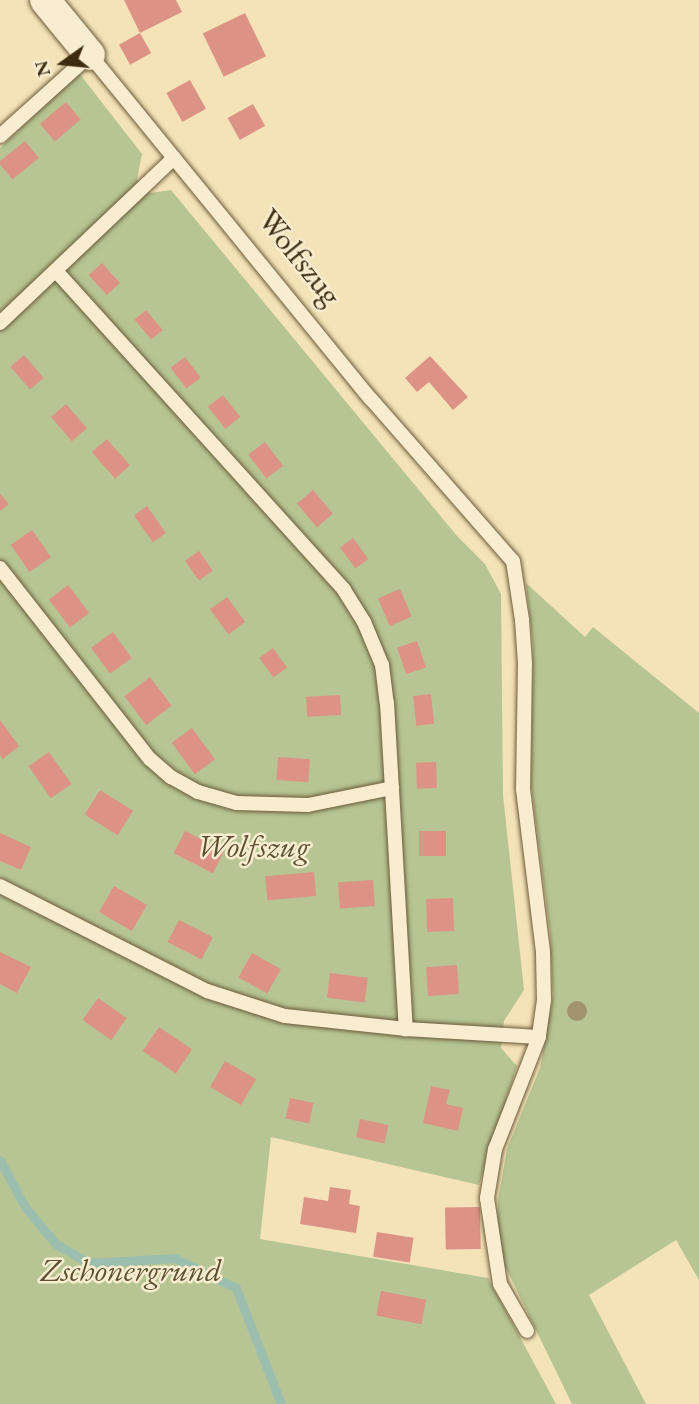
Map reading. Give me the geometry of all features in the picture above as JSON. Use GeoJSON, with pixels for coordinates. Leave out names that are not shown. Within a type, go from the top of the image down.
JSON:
{"type":"FeatureCollection","features":[{"type":"Feature","properties":{"kind":"street","name":"Wolfszug"},"geometry":{"type":"LineString","coordinates":[[44,0],[90,55]]}},
{"type":"Feature","properties":{"kind":"lane"},"geometry":{"type":"LineString","coordinates":[[0,136],[90,55]]}},
{"type":"Feature","properties":{"kind":"lane","name":"Wolfszug"},"geometry":{"type":"LineString","coordinates":[[90,55],[371,399],[513,561],[525,663],[523,789],[543,953],[544,1000],[539,1037],[495,1149],[487,1198],[500,1284],[527,1331]]}},
{"type":"Feature","properties":{"kind":"lane"},"geometry":{"type":"LineString","coordinates":[[0,323],[57,272],[174,158]]}},
{"type":"Feature","properties":{"kind":"lane"},"geometry":{"type":"LineString","coordinates":[[57,272],[344,590],[364,622],[382,665],[393,788],[406,1029]]}},
{"type":"Feature","properties":{"kind":"lane"},"geometry":{"type":"LineString","coordinates":[[0,568],[150,759],[171,778],[198,792],[236,803],[308,805],[393,788]]}},
{"type":"Feature","properties":{"kind":"lane"},"geometry":{"type":"LineString","coordinates":[[0,886],[207,992],[285,1016],[406,1029],[539,1037]]}},
{"type":"Feature","properties":{"kind":"green space","name":"Wolfszug"},"geometry":{"type":"Polygon","coordinates":[[[79,73],[142,154],[137,179],[150,193],[171,190],[457,536],[485,564],[501,594],[503,795],[524,990],[504,1021],[501,1048],[517,1066],[479,1185],[271,1137],[260,1239],[488,1278],[556,1404],[0,1404],[0,148],[79,73]]]}},
{"type":"Feature","properties":{"kind":"green space"},"geometry":{"type":"Polygon","coordinates":[[[526,583],[585,637],[593,627],[699,713],[699,1280],[676,1240],[589,1295],[646,1404],[572,1404],[504,1264],[497,1237],[498,1200],[507,1149],[540,1068],[553,996],[550,932],[531,783],[533,646],[526,583]]]}},
{"type":"Feature","properties":{"kind":"building"},"geometry":{"type":"Polygon","coordinates":[[[124,0],[176,0],[182,12],[140,33],[124,0]]]}},
{"type":"Feature","properties":{"kind":"building"},"geometry":{"type":"Polygon","coordinates":[[[245,13],[266,56],[224,77],[203,34],[245,13]]]}},
{"type":"Feature","properties":{"kind":"building"},"geometry":{"type":"Polygon","coordinates":[[[140,33],[151,53],[130,65],[119,45],[140,33]]]}},
{"type":"Feature","properties":{"kind":"building"},"geometry":{"type":"Polygon","coordinates":[[[190,80],[206,109],[182,122],[166,93],[190,80]]]}},
{"type":"Feature","properties":{"kind":"building"},"geometry":{"type":"Polygon","coordinates":[[[66,102],[81,120],[55,141],[40,124],[66,102]]]}},
{"type":"Feature","properties":{"kind":"building"},"geometry":{"type":"Polygon","coordinates":[[[253,104],[265,126],[240,140],[228,118],[253,104]]]}},
{"type":"Feature","properties":{"kind":"building"},"geometry":{"type":"Polygon","coordinates":[[[25,141],[39,158],[12,179],[0,161],[25,141]]]}},
{"type":"Feature","properties":{"kind":"building"},"geometry":{"type":"Polygon","coordinates":[[[102,263],[120,283],[107,295],[89,275],[102,263]]]}},
{"type":"Feature","properties":{"kind":"building"},"geometry":{"type":"Polygon","coordinates":[[[146,310],[163,330],[151,340],[135,320],[146,310]]]}},
{"type":"Feature","properties":{"kind":"building"},"geometry":{"type":"Polygon","coordinates":[[[24,355],[44,378],[30,389],[10,367],[24,355]]]}},
{"type":"Feature","properties":{"kind":"building"},"geometry":{"type":"Polygon","coordinates":[[[430,356],[468,397],[453,410],[429,382],[417,392],[405,378],[430,356]]]}},
{"type":"Feature","properties":{"kind":"building"},"geometry":{"type":"Polygon","coordinates":[[[185,357],[201,378],[186,389],[171,368],[185,357]]]}},
{"type":"Feature","properties":{"kind":"building"},"geometry":{"type":"Polygon","coordinates":[[[223,395],[240,417],[225,429],[208,407],[223,395]]]}},
{"type":"Feature","properties":{"kind":"building"},"geometry":{"type":"Polygon","coordinates":[[[66,404],[87,428],[72,441],[51,417],[66,404]]]}},
{"type":"Feature","properties":{"kind":"building"},"geometry":{"type":"Polygon","coordinates":[[[107,439],[130,465],[115,479],[92,452],[107,439]]]}},
{"type":"Feature","properties":{"kind":"building"},"geometry":{"type":"Polygon","coordinates":[[[265,442],[283,466],[266,479],[248,455],[265,442]]]}},
{"type":"Feature","properties":{"kind":"building"},"geometry":{"type":"Polygon","coordinates":[[[313,490],[333,514],[317,527],[297,503],[313,490]]]}},
{"type":"Feature","properties":{"kind":"building"},"geometry":{"type":"Polygon","coordinates":[[[0,494],[9,504],[0,511],[0,494]]]}},
{"type":"Feature","properties":{"kind":"building"},"geometry":{"type":"Polygon","coordinates":[[[147,506],[166,533],[153,542],[134,515],[147,506]]]}},
{"type":"Feature","properties":{"kind":"building"},"geometry":{"type":"Polygon","coordinates":[[[32,530],[51,557],[30,572],[11,545],[32,530]]]}},
{"type":"Feature","properties":{"kind":"building"},"geometry":{"type":"Polygon","coordinates":[[[353,538],[368,559],[355,568],[340,547],[353,538]]]}},
{"type":"Feature","properties":{"kind":"building"},"geometry":{"type":"Polygon","coordinates":[[[199,551],[213,571],[199,580],[185,561],[199,551]]]}},
{"type":"Feature","properties":{"kind":"building"},"geometry":{"type":"Polygon","coordinates":[[[68,585],[89,613],[70,627],[49,599],[68,585]]]}},
{"type":"Feature","properties":{"kind":"building"},"geometry":{"type":"Polygon","coordinates":[[[400,589],[412,617],[390,626],[378,598],[400,589]]]}},
{"type":"Feature","properties":{"kind":"building"},"geometry":{"type":"Polygon","coordinates":[[[227,597],[245,622],[228,634],[210,609],[227,597]]]}},
{"type":"Feature","properties":{"kind":"building"},"geometry":{"type":"Polygon","coordinates":[[[113,632],[132,658],[110,674],[91,648],[113,632]]]}},
{"type":"Feature","properties":{"kind":"building"},"geometry":{"type":"Polygon","coordinates":[[[417,641],[426,667],[406,674],[397,648],[417,641]]]}},
{"type":"Feature","properties":{"kind":"building"},"geometry":{"type":"Polygon","coordinates":[[[273,648],[287,667],[273,677],[259,658],[273,648]]]}},
{"type":"Feature","properties":{"kind":"building"},"geometry":{"type":"Polygon","coordinates":[[[150,677],[172,706],[146,725],[124,696],[150,677]]]}},
{"type":"Feature","properties":{"kind":"building"},"geometry":{"type":"Polygon","coordinates":[[[431,694],[434,724],[416,726],[413,696],[431,694]]]}},
{"type":"Feature","properties":{"kind":"building"},"geometry":{"type":"Polygon","coordinates":[[[340,695],[341,715],[307,717],[306,697],[340,695]]]}},
{"type":"Feature","properties":{"kind":"building"},"geometry":{"type":"Polygon","coordinates":[[[0,720],[19,746],[3,759],[0,755],[0,720]]]}},
{"type":"Feature","properties":{"kind":"building"},"geometry":{"type":"Polygon","coordinates":[[[192,728],[215,760],[195,774],[172,743],[192,728]]]}},
{"type":"Feature","properties":{"kind":"building"},"geometry":{"type":"Polygon","coordinates":[[[49,752],[71,784],[51,798],[29,766],[49,752]]]}},
{"type":"Feature","properties":{"kind":"building"},"geometry":{"type":"Polygon","coordinates":[[[278,757],[310,759],[308,782],[276,780],[278,757]]]}},
{"type":"Feature","properties":{"kind":"building"},"geometry":{"type":"Polygon","coordinates":[[[436,762],[437,788],[417,789],[416,763],[436,762]]]}},
{"type":"Feature","properties":{"kind":"building"},"geometry":{"type":"Polygon","coordinates":[[[100,790],[133,811],[118,835],[85,815],[100,790]]]}},
{"type":"Feature","properties":{"kind":"building"},"geometry":{"type":"Polygon","coordinates":[[[185,831],[224,851],[213,873],[174,853],[185,831]]]}},
{"type":"Feature","properties":{"kind":"building"},"geometry":{"type":"Polygon","coordinates":[[[419,831],[446,831],[446,856],[419,856],[419,831]]]}},
{"type":"Feature","properties":{"kind":"building"},"geometry":{"type":"Polygon","coordinates":[[[0,833],[31,847],[21,870],[0,861],[0,833]]]}},
{"type":"Feature","properties":{"kind":"building"},"geometry":{"type":"Polygon","coordinates":[[[314,872],[316,896],[267,900],[265,876],[314,872]]]}},
{"type":"Feature","properties":{"kind":"building"},"geometry":{"type":"Polygon","coordinates":[[[373,880],[375,906],[340,908],[338,882],[373,880]]]}},
{"type":"Feature","properties":{"kind":"building"},"geometry":{"type":"Polygon","coordinates":[[[114,886],[147,905],[132,931],[99,912],[114,886]]]}},
{"type":"Feature","properties":{"kind":"building"},"geometry":{"type":"Polygon","coordinates":[[[453,898],[454,931],[427,932],[426,899],[453,898]]]}},
{"type":"Feature","properties":{"kind":"building"},"geometry":{"type":"Polygon","coordinates":[[[179,920],[213,937],[202,960],[168,942],[179,920]]]}},
{"type":"Feature","properties":{"kind":"building"},"geometry":{"type":"Polygon","coordinates":[[[0,952],[31,967],[17,993],[0,984],[0,952]]]}},
{"type":"Feature","properties":{"kind":"building"},"geometry":{"type":"Polygon","coordinates":[[[252,953],[281,969],[267,993],[238,977],[252,953]]]}},
{"type":"Feature","properties":{"kind":"building"},"geometry":{"type":"Polygon","coordinates":[[[457,965],[459,994],[428,996],[426,967],[457,965]]]}},
{"type":"Feature","properties":{"kind":"building"},"geometry":{"type":"Polygon","coordinates":[[[330,973],[368,978],[365,1002],[327,998],[330,973]]]}},
{"type":"Feature","properties":{"kind":"building"},"geometry":{"type":"Polygon","coordinates":[[[98,998],[127,1018],[111,1040],[83,1020],[98,998]]]}},
{"type":"Feature","properties":{"kind":"building"},"geometry":{"type":"Polygon","coordinates":[[[159,1027],[192,1049],[176,1073],[143,1051],[159,1027]]]}},
{"type":"Feature","properties":{"kind":"building"},"geometry":{"type":"Polygon","coordinates":[[[225,1061],[256,1079],[241,1105],[210,1087],[225,1061]]]}},
{"type":"Feature","properties":{"kind":"building"},"geometry":{"type":"Polygon","coordinates":[[[431,1086],[450,1090],[446,1104],[463,1108],[458,1131],[423,1123],[431,1086]]]}},
{"type":"Feature","properties":{"kind":"building"},"geometry":{"type":"Polygon","coordinates":[[[290,1098],[313,1103],[309,1124],[286,1119],[290,1098]]]}},
{"type":"Feature","properties":{"kind":"building"},"geometry":{"type":"Polygon","coordinates":[[[360,1119],[388,1125],[384,1144],[356,1138],[360,1119]]]}},
{"type":"Feature","properties":{"kind":"building"},"geometry":{"type":"Polygon","coordinates":[[[330,1187],[351,1190],[349,1204],[360,1206],[356,1233],[300,1224],[304,1197],[328,1201],[330,1187]]]}},
{"type":"Feature","properties":{"kind":"building"},"geometry":{"type":"Polygon","coordinates":[[[480,1207],[481,1249],[446,1250],[445,1208],[480,1207]]]}},
{"type":"Feature","properties":{"kind":"building"},"geometry":{"type":"Polygon","coordinates":[[[377,1232],[414,1238],[410,1262],[373,1257],[377,1232]]]}},
{"type":"Feature","properties":{"kind":"building"},"geometry":{"type":"Polygon","coordinates":[[[381,1291],[426,1300],[421,1324],[376,1316],[381,1291]]]}},
{"type":"Feature","properties":{"kind":"waterway"},"geometry":{"type":"LineString","coordinates":[[0,1160],[25,1207],[56,1244],[89,1263],[175,1258],[236,1288],[281,1404]]}},
{"type":"Feature","properties":{"kind":"park label","name":"Zschonergrund"},"geometry":{"type":"Point","coordinates":[131,1270]}}]}
